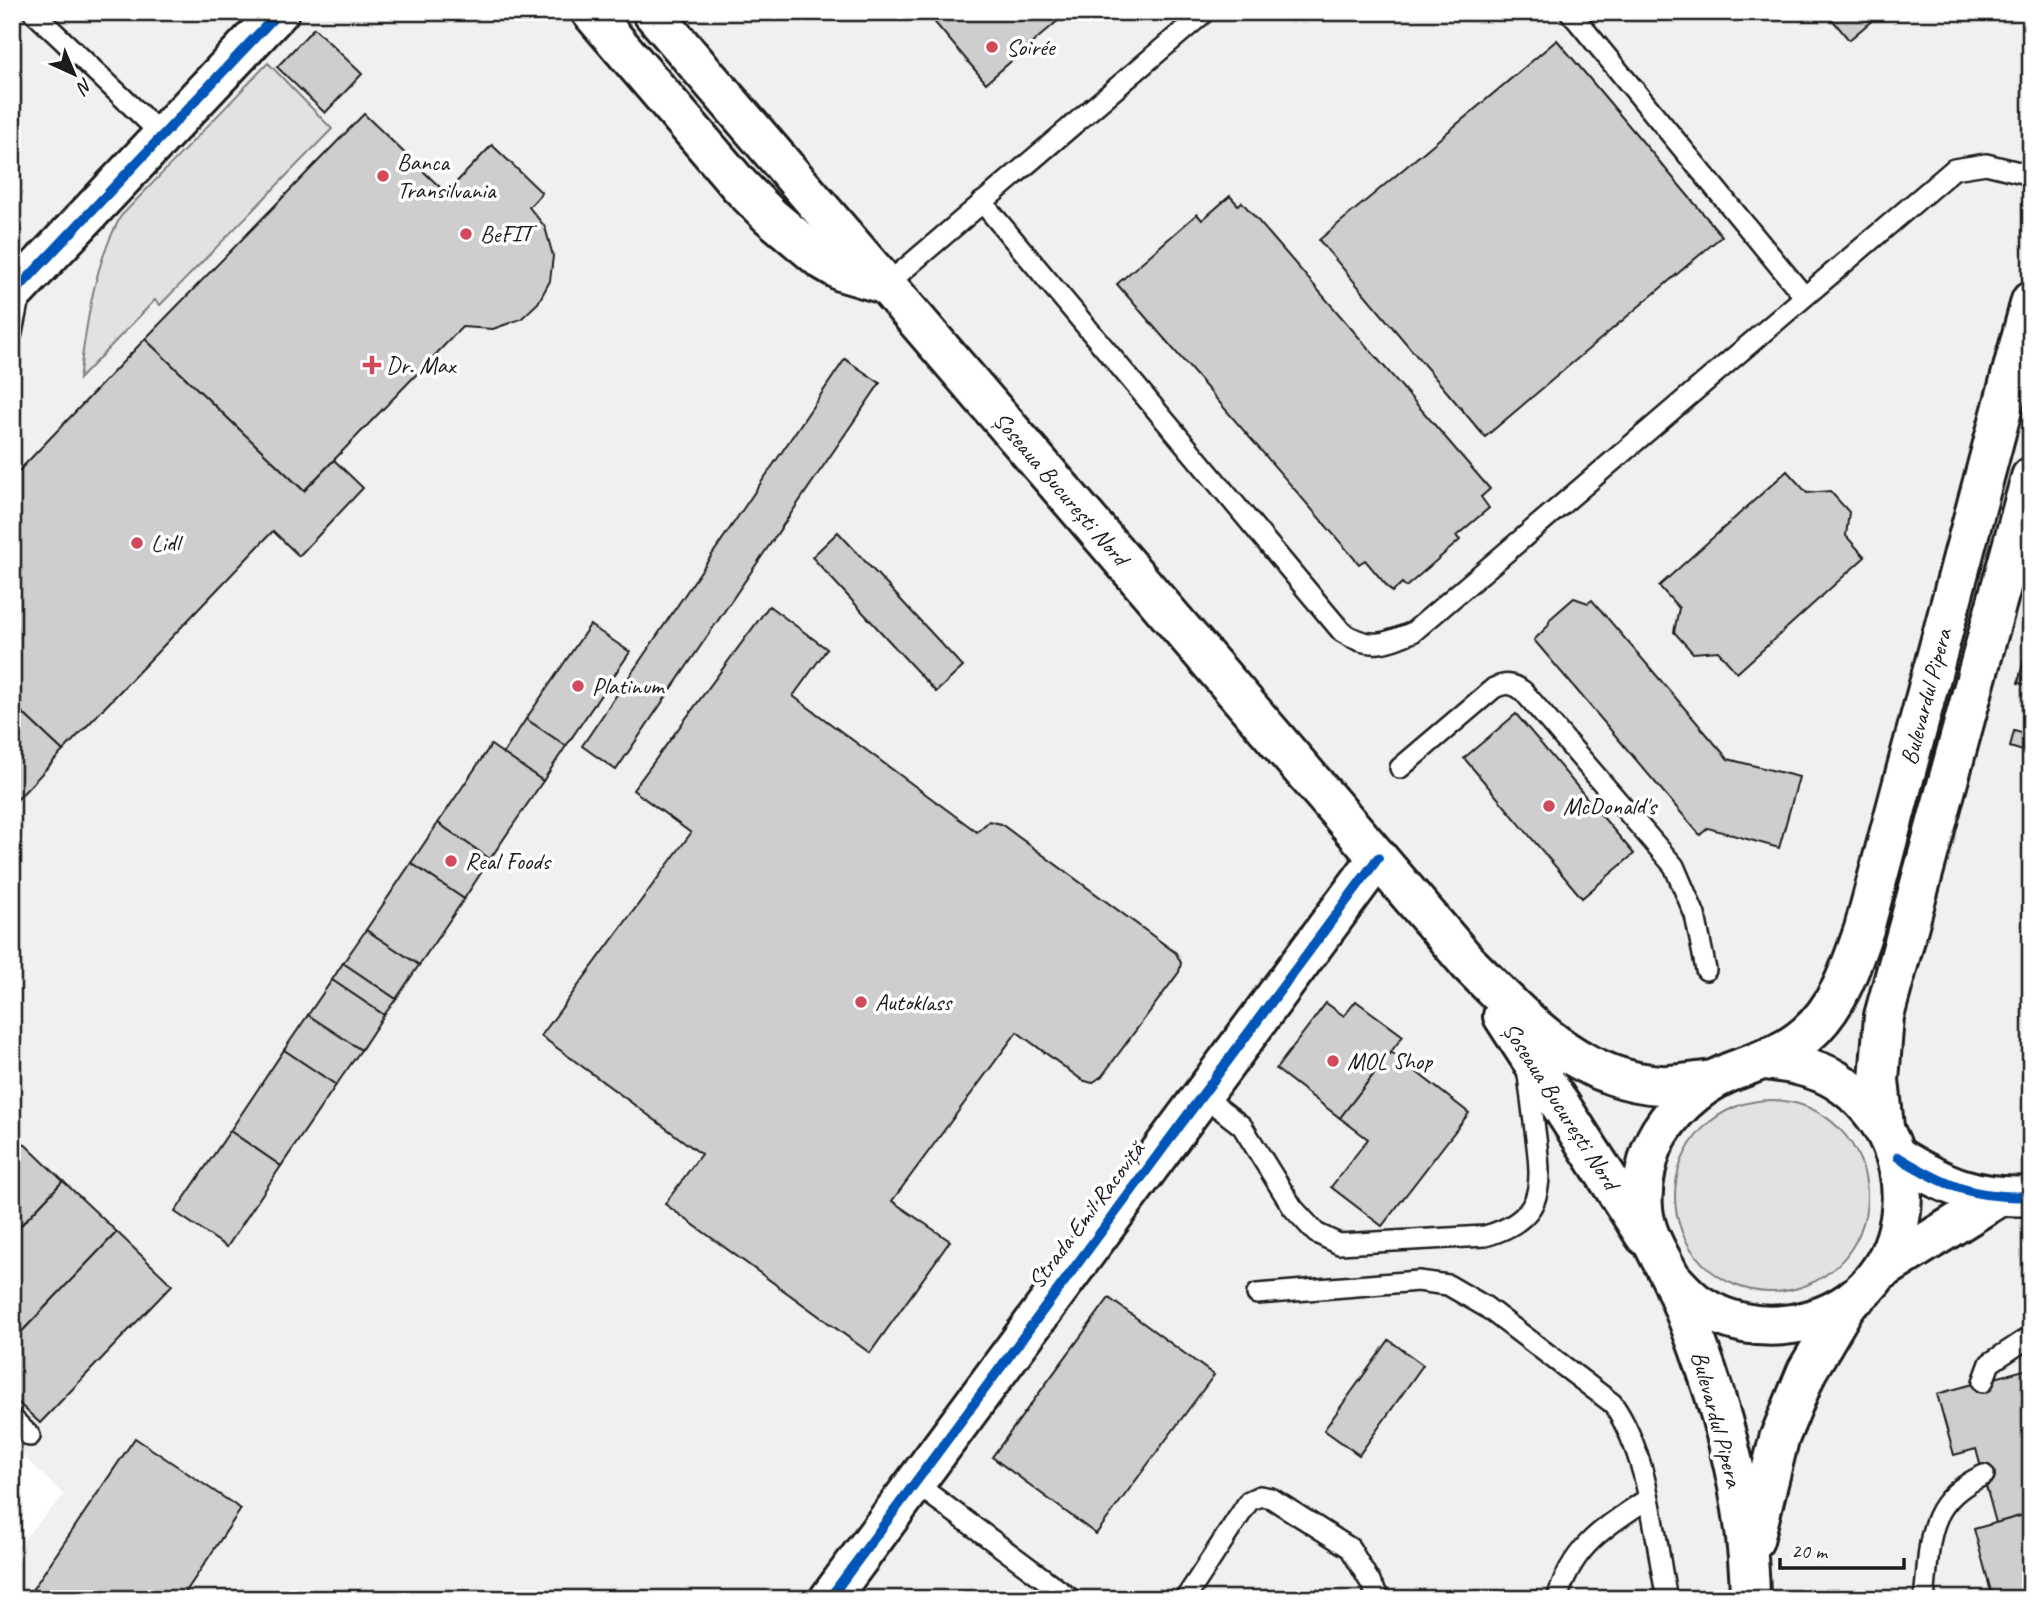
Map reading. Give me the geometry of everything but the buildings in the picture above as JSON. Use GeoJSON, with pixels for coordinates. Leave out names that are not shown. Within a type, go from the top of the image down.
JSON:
{"type":"FeatureCollection","features":[{"type":"Feature","properties":{"kind":"main road"},"geometry":{"type":"LineString","coordinates":[[17,289],[279,12]]}},
{"type":"Feature","properties":{"kind":"main road"},"geometry":{"type":"LineString","coordinates":[[591,12],[770,216],[821,259],[844,272],[886,285]]}},
{"type":"Feature","properties":{"kind":"main road","name":"Șoseaua București Nord"},"geometry":{"type":"LineString","coordinates":[[652,12],[1469,964],[1535,1029],[1577,1061],[1612,1076],[1660,1085],[1713,1080]]}},
{"type":"Feature","properties":{"kind":"main road","name":"Bulevardul Pipera"},"geometry":{"type":"LineString","coordinates":[[1750,1581],[1735,1475],[1717,1403],[1672,1280],[1652,1246],[1643,1209],[1645,1170],[1658,1134],[1682,1103],[1713,1080],[1786,1049],[1817,1024],[1846,981],[1864,929],[2031,301]]}},
{"type":"Feature","properties":{"kind":"main road","name":"Bulevardul Pipera"},"geometry":{"type":"LineString","coordinates":[[1750,1581],[1762,1498],[1779,1439],[1807,1371],[1846,1305],[1879,1272],[1897,1236],[1904,1197],[1879,1080],[1884,1016],[2031,477]]}},
{"type":"Feature","properties":{"kind":"main road","name":"Strada Emil Racoviță"},"geometry":{"type":"LineString","coordinates":[[829,1599],[1378,858]]}},
{"type":"Feature","properties":{"kind":"main road","name":"Șoseaua București Nord"},"geometry":{"type":"LineString","coordinates":[[1469,964],[1652,1246]]}},
{"type":"Feature","properties":{"kind":"main road"},"geometry":{"type":"LineString","coordinates":[[1765,1060],[1813,1070],[1836,1080],[1865,1103],[1891,1142],[1936,1180],[2014,1197]]}},
{"type":"Feature","properties":{"kind":"main road"},"geometry":{"type":"LineString","coordinates":[[1879,1272],[2014,1197]]}},
{"type":"Feature","properties":{"kind":"main road","name":"Bulevardul Pipera"},"geometry":{"type":"LineString","coordinates":[[1672,1280],[1700,1305],[1735,1322],[1773,1327],[1811,1321],[1846,1305]]}},
{"type":"Feature","properties":{"kind":"lane"},"geometry":{"type":"LineString","coordinates":[[33,12],[163,136]]}},
{"type":"Feature","properties":{"kind":"lane"},"geometry":{"type":"LineString","coordinates":[[886,285],[1205,12]]}},
{"type":"Feature","properties":{"kind":"lane"},"geometry":{"type":"LineString","coordinates":[[1570,12],[1804,296]]}},
{"type":"Feature","properties":{"kind":"lane"},"geometry":{"type":"LineString","coordinates":[[982,202],[1342,632],[1361,644],[1387,643],[1413,632],[1954,169],[1986,164],[2031,175]]}},
{"type":"Feature","properties":{"kind":"lane"},"geometry":{"type":"LineString","coordinates":[[12,333],[17,289]]}},
{"type":"Feature","properties":{"kind":"lane"},"geometry":{"type":"LineString","coordinates":[[1400,768],[1494,688],[1504,684],[1515,685],[1674,866],[1695,915],[1706,970]]}},
{"type":"Feature","properties":{"kind":"lane"},"geometry":{"type":"LineString","coordinates":[[1202,1095],[1242,1126],[1293,1208],[1317,1233],[1339,1244],[1485,1236],[1506,1230],[1522,1218],[1534,1202],[1541,1180],[1524,1049]]}},
{"type":"Feature","properties":{"kind":"lane"},"geometry":{"type":"LineString","coordinates":[[1257,1294],[1418,1281],[1448,1285],[1486,1307],[1612,1403],[1627,1424],[1647,1499],[1667,1599]]}},
{"type":"Feature","properties":{"kind":"lane"},"geometry":{"type":"LineString","coordinates":[[1983,1382],[1990,1363],[2031,1336]]}},
{"type":"Feature","properties":{"kind":"lane"},"geometry":{"type":"LineString","coordinates":[[12,1418],[30,1436]]}},
{"type":"Feature","properties":{"kind":"lane"},"geometry":{"type":"LineString","coordinates":[[1924,1599],[1934,1524],[1939,1511],[1949,1496],[1984,1475]]}},
{"type":"Feature","properties":{"kind":"lane"},"geometry":{"type":"LineString","coordinates":[[915,1483],[1071,1599]]}},
{"type":"Feature","properties":{"kind":"lane"},"geometry":{"type":"LineString","coordinates":[[1185,1599],[1249,1501],[1260,1496],[1271,1498],[1350,1548],[1380,1599]]}},
{"type":"Feature","properties":{"kind":"lane"},"geometry":{"type":"LineString","coordinates":[[1557,1599],[1565,1570],[1583,1548],[1606,1527],[1647,1499]]}},
{"type":"Feature","properties":{"kind":"shaded area"},"geometry":{"type":"Polygon","coordinates":[[[12,12],[2031,12],[2031,1599],[12,1599],[12,1552],[64,1495],[12,1445],[12,12]]]}},
{"type":"Feature","properties":{"kind":"shaded area"},"geometry":{"type":"Polygon","coordinates":[[[268,63],[332,129],[160,305],[155,300],[79,379],[88,316],[98,275],[111,235],[121,216],[268,63]]]}},
{"type":"Feature","properties":{"kind":"shaded area"},"geometry":{"type":"Polygon","coordinates":[[[1771,1100],[1808,1107],[1839,1128],[1860,1159],[1867,1196],[1860,1233],[1839,1264],[1808,1285],[1771,1292],[1734,1285],[1703,1264],[1682,1233],[1675,1196],[1682,1159],[1703,1128],[1734,1107],[1771,1100]]]}},
{"type":"Feature","properties":{"kind":"cycle path"},"geometry":{"type":"LineString","coordinates":[[12,295],[279,12]]}},
{"type":"Feature","properties":{"kind":"cycle path"},"geometry":{"type":"LineString","coordinates":[[829,1599],[1378,858]]}},
{"type":"Feature","properties":{"kind":"cycle path"},"geometry":{"type":"LineString","coordinates":[[1898,1157],[1946,1183],[1977,1193],[2031,1196]]}},
{"type":"Feature","properties":{"kind":"place","name":"Soirée"},"geometry":{"type":"Point","coordinates":[992,47]}},
{"type":"Feature","properties":{"kind":"place","name":"Banca Transilvania"},"geometry":{"type":"Point","coordinates":[383,176]}},
{"type":"Feature","properties":{"kind":"place","name":"BeFIT"},"geometry":{"type":"Point","coordinates":[466,234]}},
{"type":"Feature","properties":{"kind":"place","name":"Dr. Max"},"geometry":{"type":"Point","coordinates":[372,365]}},
{"type":"Feature","properties":{"kind":"place","name":"Lidl"},"geometry":{"type":"Point","coordinates":[137,543]}},
{"type":"Feature","properties":{"kind":"place","name":"Platinum"},"geometry":{"type":"Point","coordinates":[578,686]}},
{"type":"Feature","properties":{"kind":"place","name":"McDonald's"},"geometry":{"type":"Point","coordinates":[1549,806]}},
{"type":"Feature","properties":{"kind":"place","name":"Real Foods"},"geometry":{"type":"Point","coordinates":[451,861]}},
{"type":"Feature","properties":{"kind":"place","name":"Autoklass"},"geometry":{"type":"Point","coordinates":[861,1002]}},
{"type":"Feature","properties":{"kind":"place","name":"MOL Shop"},"geometry":{"type":"Point","coordinates":[1333,1061]}}]}
